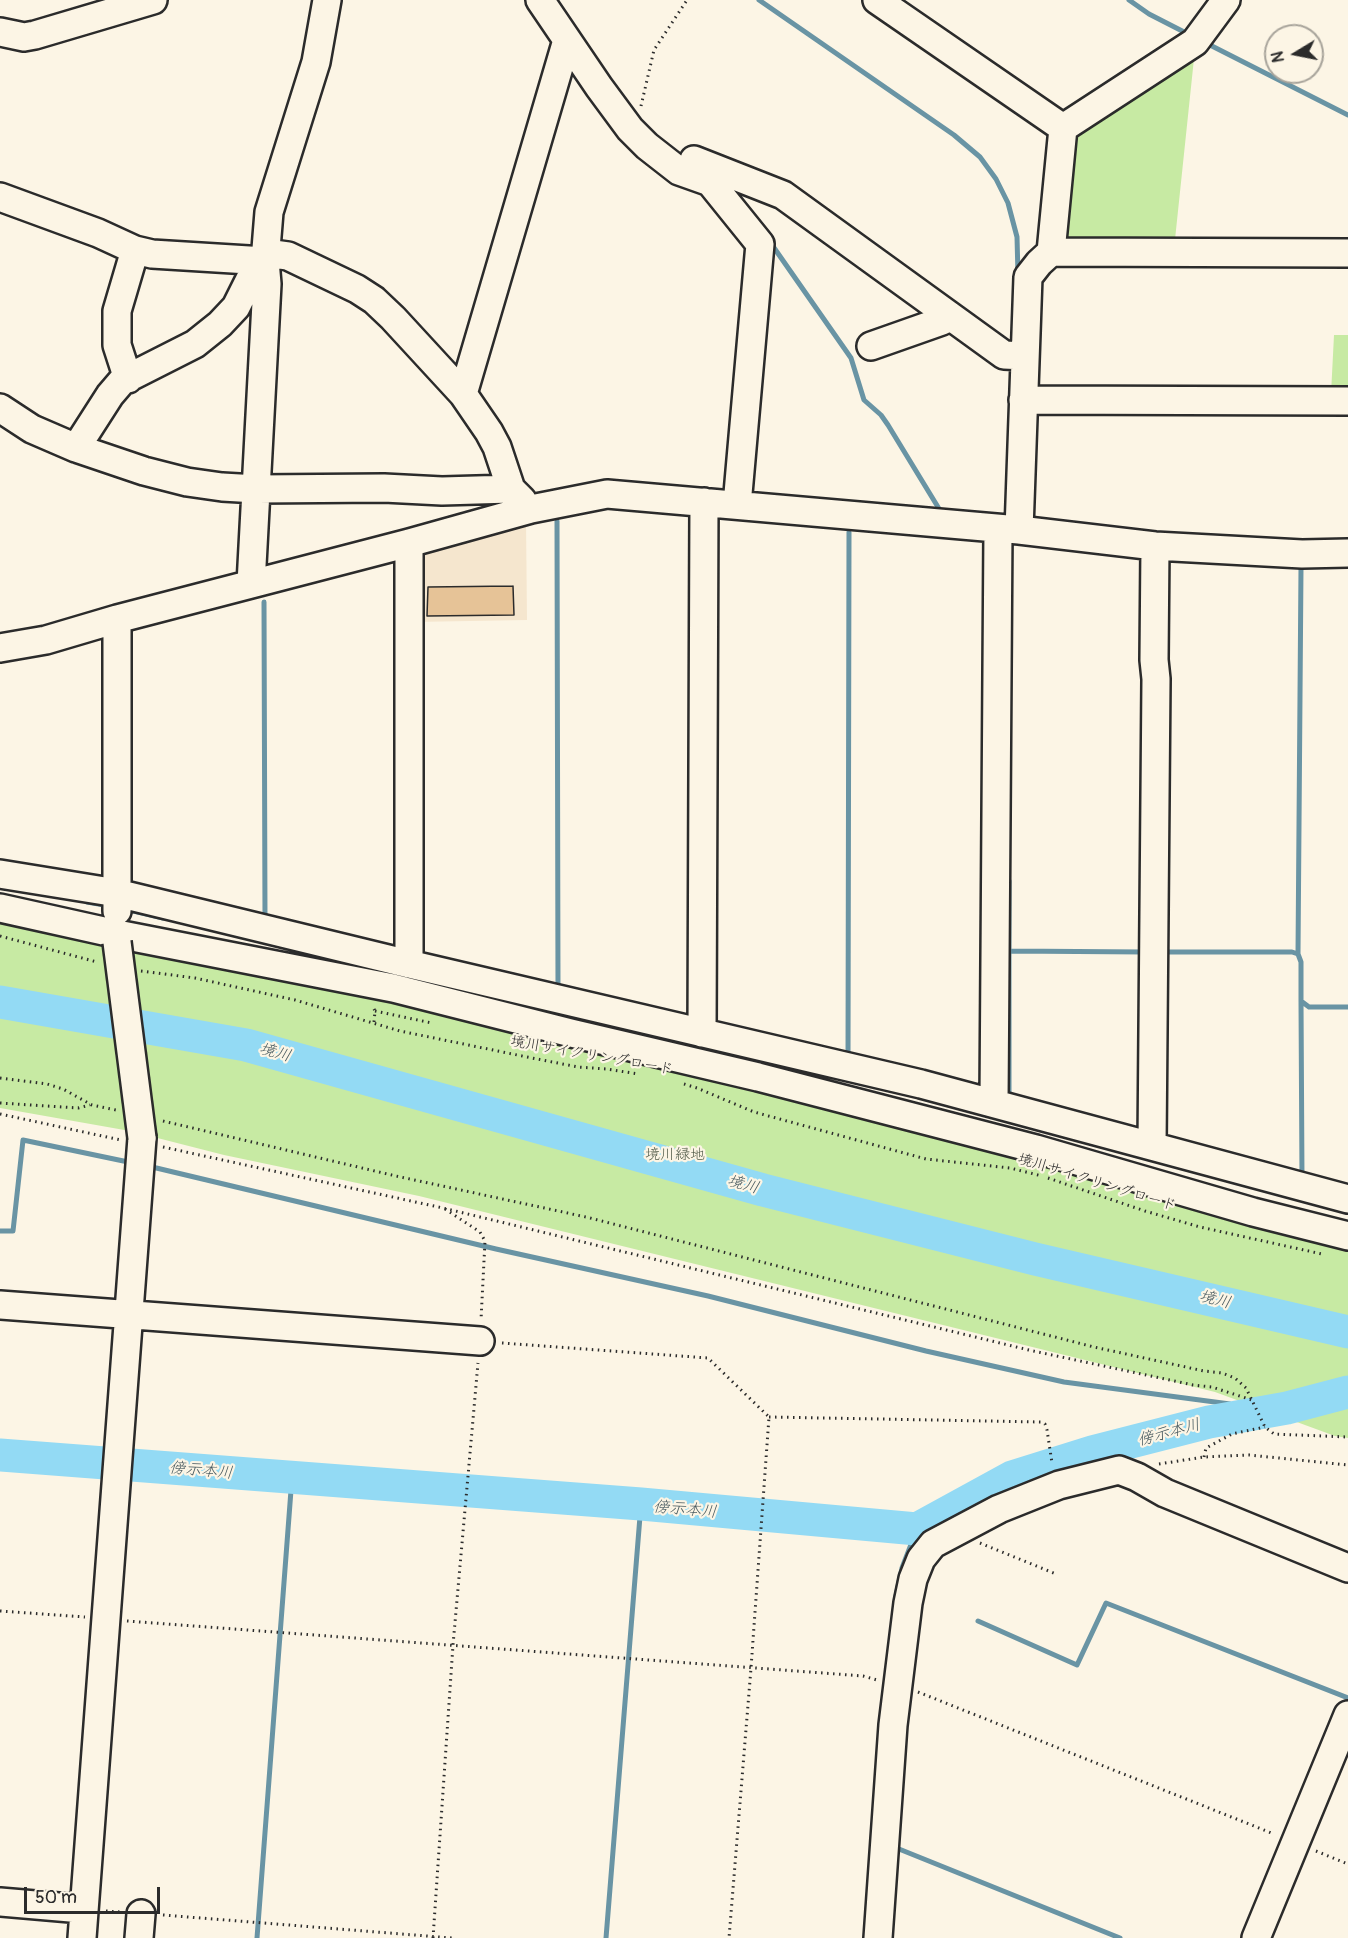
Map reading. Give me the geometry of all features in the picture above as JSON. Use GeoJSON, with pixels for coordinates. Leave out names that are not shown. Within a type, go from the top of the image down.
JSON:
{"type":"FeatureCollection","features":[{"type":"Feature","properties":{"kind":"street"},"geometry":{"type":"LineString","coordinates":[[0,33],[24,37],[35,35],[153,0]]}},
{"type":"Feature","properties":{"kind":"street"},"geometry":{"type":"LineString","coordinates":[[251,584],[267,284],[263,258],[269,212],[316,62],[327,0]]}},
{"type":"Feature","properties":{"kind":"street"},"geometry":{"type":"LineString","coordinates":[[540,0],[630,129],[680,171],[715,176],[783,195],[1004,355],[1024,356]]}},
{"type":"Feature","properties":{"kind":"street"},"geometry":{"type":"LineString","coordinates":[[877,0],[1063,128]]}},
{"type":"Feature","properties":{"kind":"street"},"geometry":{"type":"LineString","coordinates":[[1063,128],[1195,42],[1226,0]]}},
{"type":"Feature","properties":{"kind":"street"},"geometry":{"type":"LineString","coordinates":[[463,394],[567,40]]}},
{"type":"Feature","properties":{"kind":"street"},"geometry":{"type":"LineString","coordinates":[[638,118],[682,155],[715,176],[760,244],[737,505]]}},
{"type":"Feature","properties":{"kind":"street"},"geometry":{"type":"LineString","coordinates":[[994,1102],[1008,530],[1023,400],[1028,277],[1051,252],[1063,128]]}},
{"type":"Feature","properties":{"kind":"street"},"geometry":{"type":"LineString","coordinates":[[0,197],[98,233],[135,250],[152,254],[263,258],[288,256],[357,289],[374,300],[463,394],[497,447],[511,489],[531,510]]}},
{"type":"Feature","properties":{"kind":"street"},"geometry":{"type":"LineString","coordinates":[[128,379],[117,345],[117,311],[135,250]]}},
{"type":"Feature","properties":{"kind":"street"},"geometry":{"type":"LineString","coordinates":[[1051,252],[1348,253]]}},
{"type":"Feature","properties":{"kind":"street"},"geometry":{"type":"LineString","coordinates":[[76,447],[110,395],[122,381],[195,344],[236,308],[263,258]]}},
{"type":"Feature","properties":{"kind":"street"},"geometry":{"type":"LineString","coordinates":[[871,346],[942,321],[948,315]]}},
{"type":"Feature","properties":{"kind":"street"},"geometry":{"type":"LineString","coordinates":[[1023,400],[1348,400]]}},
{"type":"Feature","properties":{"kind":"street"},"geometry":{"type":"LineString","coordinates":[[0,408],[32,429],[76,447],[144,471],[187,482],[257,489],[384,488],[442,491],[511,489]]}},
{"type":"Feature","properties":{"kind":"street"},"geometry":{"type":"LineString","coordinates":[[0,433],[32,429]]}},
{"type":"Feature","properties":{"kind":"street"},"geometry":{"type":"LineString","coordinates":[[0,648],[46,640],[117,619],[531,510],[607,494],[1008,530],[1155,546],[1302,554],[1348,553]]}},
{"type":"Feature","properties":{"kind":"street"},"geometry":{"type":"LineString","coordinates":[[702,1033],[704,502]]}},
{"type":"Feature","properties":{"kind":"street"},"geometry":{"type":"LineString","coordinates":[[409,543],[409,964]]}},
{"type":"Feature","properties":{"kind":"street"},"geometry":{"type":"LineString","coordinates":[[1152,1146],[1155,546]]}},
{"type":"Feature","properties":{"kind":"street"},"geometry":{"type":"LineString","coordinates":[[82,1938],[82,1909],[129,1316],[146,1133],[113,940],[117,893],[117,619]]}},
{"type":"Feature","properties":{"kind":"street"},"geometry":{"type":"LineString","coordinates":[[0,874],[117,893],[994,1102],[1348,1199]]}},
{"type":"Feature","properties":{"kind":"street"},"geometry":{"type":"LineString","coordinates":[[0,908],[113,940],[393,988],[758,1077],[1036,1149],[1253,1212],[1348,1236]]}},
{"type":"Feature","properties":{"kind":"street"},"geometry":{"type":"LineString","coordinates":[[0,1305],[480,1341]]}},
{"type":"Feature","properties":{"kind":"street"},"geometry":{"type":"LineString","coordinates":[[878,1938],[893,1725],[908,1603],[921,1559],[933,1544],[999,1509],[1060,1484],[1119,1470],[1165,1493],[1348,1568]]}},
{"type":"Feature","properties":{"kind":"street"},"geometry":{"type":"LineString","coordinates":[[1256,1938],[1348,1715]]}},
{"type":"Feature","properties":{"kind":"street"},"geometry":{"type":"LineString","coordinates":[[0,1902],[82,1909]]}},
{"type":"Feature","properties":{"kind":"path"},"geometry":{"type":"LineString","coordinates":[[638,118],[654,50],[687,0]]}},
{"type":"Feature","properties":{"kind":"path"},"geometry":{"type":"LineString","coordinates":[[0,936],[113,940]]}},
{"type":"Feature","properties":{"kind":"path","name":"境川サイクリングロード"},"geometry":{"type":"LineString","coordinates":[[137,970],[195,978],[284,997],[400,1030],[526,1057],[578,1067],[640,1074]]}},
{"type":"Feature","properties":{"kind":"path"},"geometry":{"type":"LineString","coordinates":[[0,1078],[47,1084],[63,1089],[92,1105],[125,1112]]}},
{"type":"Feature","properties":{"kind":"path","name":"境川サイクリングロード"},"geometry":{"type":"LineString","coordinates":[[678,1083],[697,1088],[754,1112],[926,1159],[1010,1168],[1042,1176],[1200,1227],[1326,1255]]}},
{"type":"Feature","properties":{"kind":"path"},"geometry":{"type":"LineString","coordinates":[[0,1103],[78,1108],[92,1105]]}},
{"type":"Feature","properties":{"kind":"path"},"geometry":{"type":"LineString","coordinates":[[0,1114],[146,1133],[396,1176],[586,1217],[1094,1347],[1222,1373],[1235,1378],[1246,1388],[1265,1427],[1274,1434],[1348,1437]]}},
{"type":"Feature","properties":{"kind":"path"},"geometry":{"type":"LineString","coordinates":[[146,1133],[165,1147],[442,1208],[1033,1351],[1192,1385],[1212,1387],[1252,1400]]}},
{"type":"Feature","properties":{"kind":"path"},"geometry":{"type":"LineString","coordinates":[[433,1937],[453,1645],[480,1341],[485,1241],[480,1232],[442,1208]]}},
{"type":"Feature","properties":{"kind":"path"},"geometry":{"type":"LineString","coordinates":[[480,1341],[708,1358],[769,1417],[1041,1422],[1045,1424],[1047,1430],[1050,1457]]}},
{"type":"Feature","properties":{"kind":"path"},"geometry":{"type":"LineString","coordinates":[[729,1938],[769,1417]]}},
{"type":"Feature","properties":{"kind":"path"},"geometry":{"type":"LineString","coordinates":[[1204,1457],[1206,1448],[1232,1434],[1265,1427]]}},
{"type":"Feature","properties":{"kind":"path"},"geometry":{"type":"LineString","coordinates":[[1152,1465],[1204,1457],[1250,1455],[1348,1465]]}},
{"type":"Feature","properties":{"kind":"path"},"geometry":{"type":"LineString","coordinates":[[959,1530],[965,1536],[980,1543],[1056,1574]]}},
{"type":"Feature","properties":{"kind":"path"},"geometry":{"type":"LineString","coordinates":[[0,1611],[863,1676],[898,1684],[1348,1864]]}},
{"type":"Feature","properties":{"kind":"path"},"geometry":{"type":"LineString","coordinates":[[82,1909],[140,1926],[452,1938]]}},
{"type":"Feature","properties":{"kind":"shaded area"},"geometry":{"type":"Polygon","coordinates":[[[526,520],[527,620],[413,622],[415,556],[526,520]]]}},
{"type":"Feature","properties":{"kind":"green space"},"geometry":{"type":"Polygon","coordinates":[[[1195,49],[1174,249],[1059,249],[1067,140],[1195,49]]]}},
{"type":"Feature","properties":{"kind":"green space"},"geometry":{"type":"Polygon","coordinates":[[[1334,335],[1348,335],[1348,394],[1331,394],[1334,335]]]}},
{"type":"Feature","properties":{"kind":"green space","name":"境川緑地"},"geometry":{"type":"Polygon","coordinates":[[[0,906],[151,938],[1348,1238],[1348,1438],[1335,1436],[1215,1392],[419,1196],[224,1155],[130,1131],[0,1108],[0,906]]]}},
{"type":"Feature","properties":{"kind":"building"},"geometry":{"type":"Polygon","coordinates":[[[513,586],[514,615],[427,616],[428,587],[513,586]]]}},
{"type":"Feature","properties":{"kind":"waterway"},"geometry":{"type":"LineString","coordinates":[[759,0],[954,135],[980,157],[996,179],[1008,203],[1017,237],[1018,275]]}},
{"type":"Feature","properties":{"kind":"waterway"},"geometry":{"type":"LineString","coordinates":[[1129,0],[1149,14],[1190,35]]}},
{"type":"Feature","properties":{"kind":"waterway"},"geometry":{"type":"LineString","coordinates":[[1204,42],[1348,115]]}},
{"type":"Feature","properties":{"kind":"waterway"},"geometry":{"type":"LineString","coordinates":[[770,242],[851,358],[864,400],[881,415],[888,425],[941,512]]}},
{"type":"Feature","properties":{"kind":"waterway"},"geometry":{"type":"LineString","coordinates":[[557,521],[558,990]]}},
{"type":"Feature","properties":{"kind":"waterway"},"geometry":{"type":"LineString","coordinates":[[848,1059],[849,532]]}},
{"type":"Feature","properties":{"kind":"waterway"},"geometry":{"type":"LineString","coordinates":[[1298,954],[1301,567]]}},
{"type":"Feature","properties":{"kind":"waterway"},"geometry":{"type":"LineString","coordinates":[[264,602],[265,921]]}},
{"type":"Feature","properties":{"kind":"waterway"},"geometry":{"type":"LineString","coordinates":[[1009,881],[1009,1099]]}},
{"type":"Feature","properties":{"kind":"waterway"},"geometry":{"type":"LineString","coordinates":[[87,902],[110,906]]}},
{"type":"Feature","properties":{"kind":"waterway"},"geometry":{"type":"LineString","coordinates":[[125,909],[163,918]]}},
{"type":"Feature","properties":{"kind":"waterway"},"geometry":{"type":"LineString","coordinates":[[1009,951],[1145,952]]}},
{"type":"Feature","properties":{"kind":"waterway"},"geometry":{"type":"LineString","coordinates":[[1160,952],[1292,952],[1298,954],[1301,962],[1301,1001],[1309,1007],[1348,1007]]}},
{"type":"Feature","properties":{"kind":"waterway"},"geometry":{"type":"LineString","coordinates":[[1301,1001],[1302,1180]]}},
{"type":"Feature","properties":{"kind":"waterway","name":"境川"},"geometry":{"type":"LineString","coordinates":[[0,1002],[246,1045],[763,1190],[1035,1259],[1348,1332]]}},
{"type":"Feature","properties":{"kind":"waterway"},"geometry":{"type":"LineString","coordinates":[[0,1231],[13,1231],[23,1140],[133,1163]]}},
{"type":"Feature","properties":{"kind":"waterway"},"geometry":{"type":"LineString","coordinates":[[148,1166],[496,1249],[708,1296],[926,1351],[1064,1382],[1230,1404],[1238,1410],[1238,1417]]}},
{"type":"Feature","properties":{"kind":"waterway","name":"傍示本川"},"geometry":{"type":"LineString","coordinates":[[0,1455],[641,1504],[917,1529],[1012,1477],[1092,1452],[1209,1422],[1287,1408],[1348,1392]]}},
{"type":"Feature","properties":{"kind":"waterway"},"geometry":{"type":"LineString","coordinates":[[257,1938],[292,1477]]}},
{"type":"Feature","properties":{"kind":"waterway"},"geometry":{"type":"LineString","coordinates":[[606,1938],[641,1504]]}},
{"type":"Feature","properties":{"kind":"waterway"},"geometry":{"type":"LineString","coordinates":[[896,1596],[902,1568],[917,1529]]}},
{"type":"Feature","properties":{"kind":"waterway"},"geometry":{"type":"LineString","coordinates":[[978,1621],[1077,1665],[1106,1603],[1348,1698]]}},
{"type":"Feature","properties":{"kind":"waterway"},"geometry":{"type":"LineString","coordinates":[[894,1847],[1120,1938]]}}]}
